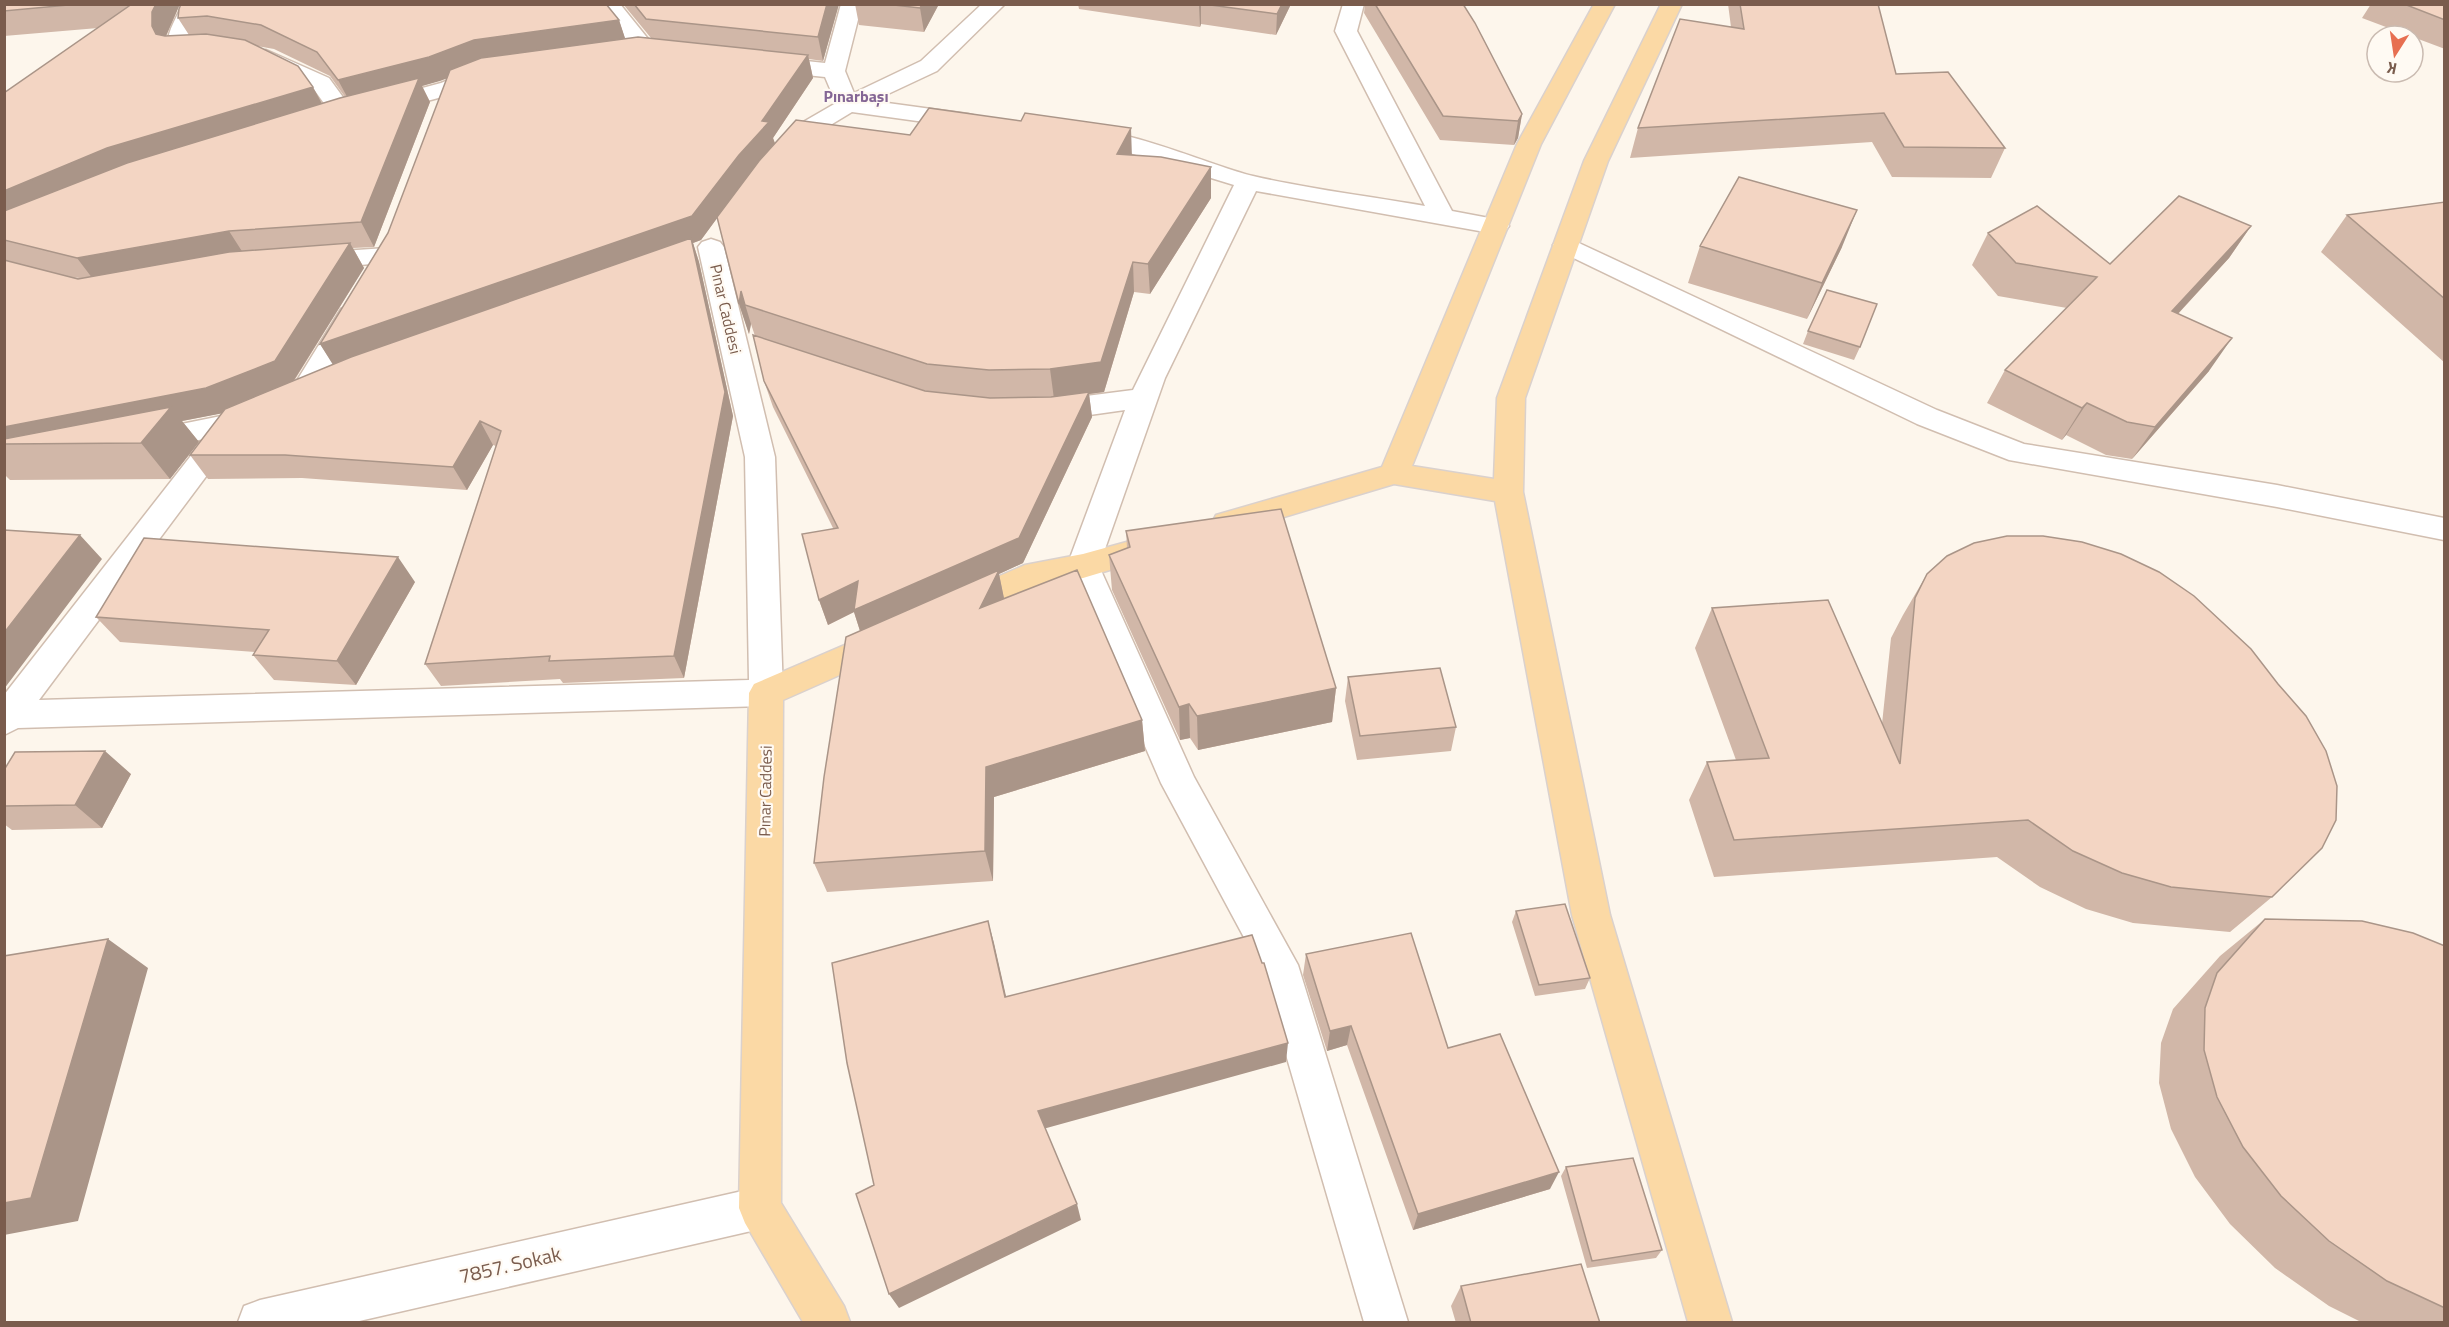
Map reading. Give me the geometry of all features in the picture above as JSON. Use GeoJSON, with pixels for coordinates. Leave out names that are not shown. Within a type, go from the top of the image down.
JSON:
{"type":"FeatureCollection","features":[{"type":"Feature","properties":{"kind":"main road"},"geometry":{"type":"LineString","coordinates":[[1394,474],[1529,144],[1605,4]]}},
{"type":"Feature","properties":{"kind":"main road"},"geometry":{"type":"LineString","coordinates":[[1672,4],[1596,161],[1511,398],[1508,492],[1591,915],[1710,1323]]}},
{"type":"Feature","properties":{"kind":"main road"},"geometry":{"type":"LineString","coordinates":[[939,616],[1036,573],[1083,566],[1394,474],[1508,492]]}},
{"type":"Feature","properties":{"kind":"main road"},"geometry":{"type":"LineString","coordinates":[[766,693],[907,631]]}},
{"type":"Feature","properties":{"kind":"main road","name":"Pınar Caddesi"},"geometry":{"type":"LineString","coordinates":[[760,1208],[766,693]]}},
{"type":"Feature","properties":{"kind":"main road"},"geometry":{"type":"LineString","coordinates":[[760,1208],[828,1323]]}},
{"type":"Feature","properties":{"kind":"street"},"geometry":{"type":"LineString","coordinates":[[194,4],[180,33],[179,51],[220,49],[265,56],[321,83],[333,119],[445,100],[485,72],[508,69]]}},
{"type":"Feature","properties":{"kind":"street"},"geometry":{"type":"LineString","coordinates":[[608,4],[635,52],[693,56]]}},
{"type":"Feature","properties":{"kind":"street"},"geometry":{"type":"LineString","coordinates":[[848,105],[834,71],[852,4]]}},
{"type":"Feature","properties":{"kind":"street"},"geometry":{"type":"LineString","coordinates":[[771,170],[806,130],[848,105],[929,66],[995,4]]}},
{"type":"Feature","properties":{"kind":"street"},"geometry":{"type":"LineString","coordinates":[[1354,4],[1346,32],[1443,217]]}},
{"type":"Feature","properties":{"kind":"street"},"geometry":{"type":"LineString","coordinates":[[752,62],[834,71]]}},
{"type":"Feature","properties":{"kind":"street"},"geometry":{"type":"LineString","coordinates":[[848,105],[987,124]]}},
{"type":"Feature","properties":{"kind":"street"},"geometry":{"type":"LineString","coordinates":[[1067,134],[1113,140],[1248,182],[1496,226]]}},
{"type":"Feature","properties":{"kind":"street"},"geometry":{"type":"LineString","coordinates":[[1248,182],[1151,378],[1083,566],[1179,783],[1279,964],[1386,1323]]}},
{"type":"Feature","properties":{"kind":"street","name":"Pınar Caddesi"},"geometry":{"type":"LineString","coordinates":[[708,244],[760,457],[766,693]]}},
{"type":"Feature","properties":{"kind":"street"},"geometry":{"type":"LineString","coordinates":[[1566,245],[1927,417],[2019,453],[2277,496],[2445,529]]}},
{"type":"Feature","properties":{"kind":"street"},"geometry":{"type":"LineString","coordinates":[[292,262],[379,266],[302,395]]}},
{"type":"Feature","properties":{"kind":"street"},"geometry":{"type":"LineString","coordinates":[[733,340],[766,351]]}},
{"type":"Feature","properties":{"kind":"street"},"geometry":{"type":"LineString","coordinates":[[126,444],[231,424],[344,377]]}},
{"type":"Feature","properties":{"kind":"street"},"geometry":{"type":"LineString","coordinates":[[1024,411],[1054,411],[1143,398]]}},
{"type":"Feature","properties":{"kind":"street"},"geometry":{"type":"LineString","coordinates":[[6,717],[231,424]]}},
{"type":"Feature","properties":{"kind":"street"},"geometry":{"type":"LineString","coordinates":[[6,717],[766,693]]}},
{"type":"Feature","properties":{"kind":"street","name":"7857. Sokak"},"geometry":{"type":"LineString","coordinates":[[260,1323],[760,1208]]}},
{"type":"Feature","properties":{"kind":"building"},"geometry":{"type":"Polygon","coordinates":[[[4,4],[79,4],[4,11],[4,4]]]}},
{"type":"Feature","properties":{"kind":"building"},"geometry":{"type":"Polygon","coordinates":[[[132,4],[156,4],[152,12],[152,26],[156,34],[165,36],[206,34],[245,40],[298,66],[313,87],[107,148],[4,191],[4,93],[132,4]]]}},
{"type":"Feature","properties":{"kind":"building"},"geometry":{"type":"Polygon","coordinates":[[[181,4],[606,4],[619,20],[474,40],[429,57],[338,80],[317,52],[261,25],[207,16],[178,18],[181,4]]]}},
{"type":"Feature","properties":{"kind":"building"},"geometry":{"type":"Polygon","coordinates":[[[634,4],[827,4],[818,37],[646,19],[634,4]]]}},
{"type":"Feature","properties":{"kind":"building"},"geometry":{"type":"Polygon","coordinates":[[[885,4],[922,4],[920,8],[885,4]]]}},
{"type":"Feature","properties":{"kind":"building"},"geometry":{"type":"Polygon","coordinates":[[[1203,4],[1282,4],[1277,14],[1203,4]]]}},
{"type":"Feature","properties":{"kind":"building"},"geometry":{"type":"Polygon","coordinates":[[[1375,4],[1463,4],[1522,114],[1518,121],[1443,116],[1375,4]]]}},
{"type":"Feature","properties":{"kind":"building"},"geometry":{"type":"Polygon","coordinates":[[[1740,4],[1878,4],[1896,74],[1948,72],[2005,148],[1904,147],[1884,113],[1638,128],[1680,19],[1744,29],[1740,4]]]}},
{"type":"Feature","properties":{"kind":"building"},"geometry":{"type":"Polygon","coordinates":[[[2404,4],[2441,4],[2445,6],[2445,20],[2404,4]]]}},
{"type":"Feature","properties":{"kind":"building"},"geometry":{"type":"Polygon","coordinates":[[[638,37],[808,55],[762,121],[769,122],[739,155],[692,216],[320,344],[388,233],[450,70],[481,58],[638,37]]]}},
{"type":"Feature","properties":{"kind":"building"},"geometry":{"type":"Polygon","coordinates":[[[419,78],[361,222],[229,231],[77,258],[4,240],[4,211],[127,163],[340,98],[419,78]]]}},
{"type":"Feature","properties":{"kind":"building"},"geometry":{"type":"Polygon","coordinates":[[[929,108],[1021,121],[1025,113],[1131,128],[1117,154],[1161,157],[1211,167],[1148,264],[1133,262],[1101,362],[1050,369],[989,370],[927,364],[745,305],[741,291],[739,304],[717,217],[759,161],[796,120],[910,135],[929,108]]]}},
{"type":"Feature","properties":{"kind":"building"},"geometry":{"type":"Polygon","coordinates":[[[1739,177],[1857,210],[1822,283],[1700,246],[1739,177]]]}},
{"type":"Feature","properties":{"kind":"building"},"geometry":{"type":"Polygon","coordinates":[[[2179,196],[2251,226],[2172,311],[2232,338],[2155,427],[2127,422],[2087,403],[2082,408],[2005,370],[2097,277],[2016,263],[1988,233],[2037,206],[2110,264],[2179,196]]]}},
{"type":"Feature","properties":{"kind":"building"},"geometry":{"type":"Polygon","coordinates":[[[2445,202],[2445,299],[2347,215],[2445,202]]]}},
{"type":"Feature","properties":{"kind":"building"},"geometry":{"type":"Polygon","coordinates":[[[691,238],[725,392],[674,656],[549,661],[550,656],[425,664],[501,431],[480,421],[453,467],[285,455],[190,455],[225,409],[351,357],[691,238]]]}},
{"type":"Feature","properties":{"kind":"building"},"geometry":{"type":"Polygon","coordinates":[[[350,243],[275,361],[206,388],[4,427],[4,260],[78,279],[229,252],[350,243]]]}},
{"type":"Feature","properties":{"kind":"building"},"geometry":{"type":"Polygon","coordinates":[[[1827,290],[1877,304],[1860,347],[1808,331],[1827,290]]]}},
{"type":"Feature","properties":{"kind":"building"},"geometry":{"type":"Polygon","coordinates":[[[753,335],[925,391],[990,398],[1051,397],[1089,392],[1019,538],[854,610],[858,581],[819,600],[802,534],[838,528],[764,381],[753,335]]]}},
{"type":"Feature","properties":{"kind":"building"},"geometry":{"type":"Polygon","coordinates":[[[171,407],[141,443],[4,444],[4,439],[171,407]]]}},
{"type":"Feature","properties":{"kind":"building"},"geometry":{"type":"Polygon","coordinates":[[[1281,509],[1336,688],[1197,716],[1189,704],[1179,707],[1109,555],[1130,547],[1126,531],[1281,509]]]}},
{"type":"Feature","properties":{"kind":"building"},"geometry":{"type":"Polygon","coordinates":[[[4,530],[80,535],[4,633],[4,530]]]}},
{"type":"Feature","properties":{"kind":"building"},"geometry":{"type":"Polygon","coordinates":[[[2007,536],[2043,536],[2082,542],[2121,554],[2159,572],[2194,596],[2251,649],[2306,716],[2326,751],[2337,786],[2336,820],[2322,848],[2272,897],[2171,887],[2122,873],[2073,851],[2028,820],[1734,840],[1707,762],[1769,758],[1712,608],[1828,600],[1900,764],[1915,598],[1927,574],[1947,556],[1974,543],[2007,536]]]}},
{"type":"Feature","properties":{"kind":"building"},"geometry":{"type":"Polygon","coordinates":[[[144,538],[398,557],[337,661],[253,655],[269,630],[96,617],[144,538]]]}},
{"type":"Feature","properties":{"kind":"building"},"geometry":{"type":"Polygon","coordinates":[[[999,570],[980,608],[1077,570],[1142,720],[986,767],[985,851],[814,863],[824,777],[846,637],[999,570]]]}},
{"type":"Feature","properties":{"kind":"building"},"geometry":{"type":"Polygon","coordinates":[[[1440,668],[1456,727],[1360,736],[1348,677],[1440,668]]]}},
{"type":"Feature","properties":{"kind":"building"},"geometry":{"type":"Polygon","coordinates":[[[105,751],[75,805],[4,806],[4,770],[15,752],[105,751]]]}},
{"type":"Feature","properties":{"kind":"building"},"geometry":{"type":"Polygon","coordinates":[[[1565,904],[1590,978],[1539,985],[1516,911],[1565,904]]]}},
{"type":"Feature","properties":{"kind":"building"},"geometry":{"type":"Polygon","coordinates":[[[2265,919],[2362,921],[2413,933],[2445,946],[2445,1308],[2387,1281],[2329,1241],[2281,1196],[2243,1147],[2217,1097],[2204,1050],[2205,1008],[2217,973],[2265,919]]]}},
{"type":"Feature","properties":{"kind":"building"},"geometry":{"type":"Polygon","coordinates":[[[988,921],[1005,997],[1252,935],[1262,963],[1264,963],[1288,1043],[1038,1111],[1077,1204],[889,1294],[856,1194],[874,1185],[847,1063],[832,963],[988,921]]]}},
{"type":"Feature","properties":{"kind":"building"},"geometry":{"type":"Polygon","coordinates":[[[1411,933],[1448,1048],[1500,1034],[1559,1172],[1418,1214],[1351,1026],[1330,1031],[1306,954],[1411,933]]]}},
{"type":"Feature","properties":{"kind":"building"},"geometry":{"type":"Polygon","coordinates":[[[108,939],[31,1198],[4,1203],[4,956],[108,939]]]}},
{"type":"Feature","properties":{"kind":"building"},"geometry":{"type":"Polygon","coordinates":[[[1633,1158],[1662,1250],[1592,1261],[1566,1167],[1633,1158]]]}},
{"type":"Feature","properties":{"kind":"building"},"geometry":{"type":"Polygon","coordinates":[[[1581,1264],[1600,1323],[1471,1323],[1461,1286],[1581,1264]]]}},
{"type":"Feature","properties":{"kind":"district","name":"Pınarbaşı"},"geometry":{"type":"Point","coordinates":[856,96]}}]}
